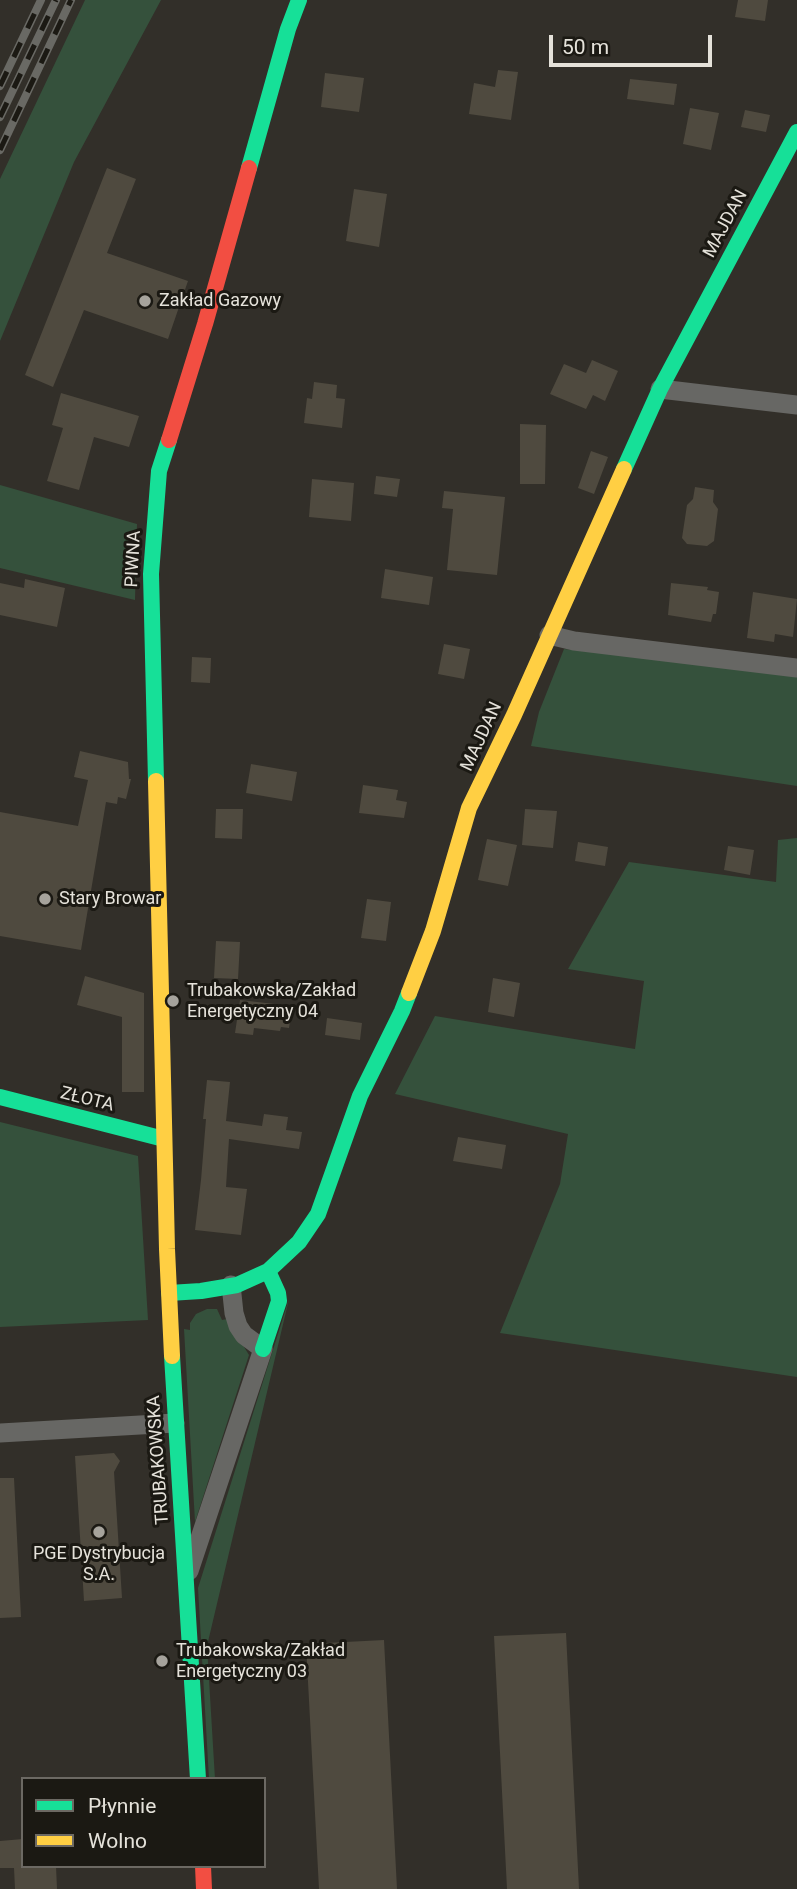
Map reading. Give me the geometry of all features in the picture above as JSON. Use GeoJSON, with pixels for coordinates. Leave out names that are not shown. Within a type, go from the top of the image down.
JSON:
{"type":"FeatureCollection","features":[{"type":"Feature","properties":{"kind":"street","name":"PIWNA"},"geometry":{"type":"LineString","coordinates":[[164,1139],[151,574],[159,471],[205,324],[288,29],[299,0]]}},
{"type":"Feature","properties":{"kind":"street","name":"MAJDAN"},"geometry":{"type":"LineString","coordinates":[[169,1293],[201,1291],[237,1284],[268,1271],[299,1242],[317,1214],[360,1096],[401,1010],[433,932],[469,808],[514,715],[660,389],[797,132]]}},
{"type":"Feature","properties":{"kind":"street"},"geometry":{"type":"LineString","coordinates":[[660,389],[797,405]]}},
{"type":"Feature","properties":{"kind":"street"},"geometry":{"type":"LineString","coordinates":[[549,635],[797,668]]}},
{"type":"Feature","properties":{"kind":"street","name":"ZŁOTA"},"geometry":{"type":"LineString","coordinates":[[0,1097],[164,1139]]}},
{"type":"Feature","properties":{"kind":"street","name":"TRUBAKOWSKA"},"geometry":{"type":"LineString","coordinates":[[164,1139],[174,1423],[198,1777]]}},
{"type":"Feature","properties":{"kind":"street"},"geometry":{"type":"LineString","coordinates":[[186,1582],[279,1301],[268,1271]]}},
{"type":"Feature","properties":{"kind":"street"},"geometry":{"type":"LineString","coordinates":[[231,1285],[234,1313],[243,1335],[264,1349]]}},
{"type":"Feature","properties":{"kind":"street"},"geometry":{"type":"LineString","coordinates":[[0,1433],[174,1423]]}},
{"type":"Feature","properties":{"kind":"street"},"geometry":{"type":"LineString","coordinates":[[203,1868],[204,1889]]}},
{"type":"Feature","properties":{"kind":"green space"},"geometry":{"type":"Polygon","coordinates":[[[85,0],[161,0],[74,162],[0,341],[0,179],[85,0]]]}},
{"type":"Feature","properties":{"kind":"green space"},"geometry":{"type":"Polygon","coordinates":[[[0,485],[137,524],[135,600],[0,568],[0,485]]]}},
{"type":"Feature","properties":{"kind":"green space"},"geometry":{"type":"Polygon","coordinates":[[[564,649],[797,674],[797,786],[531,746],[539,712],[564,649]]]}},
{"type":"Feature","properties":{"kind":"green space"},"geometry":{"type":"Polygon","coordinates":[[[797,838],[797,1377],[500,1333],[560,1184],[568,1134],[395,1094],[435,1016],[635,1049],[644,981],[568,969],[629,862],[776,882],[778,840],[797,838]]]}},
{"type":"Feature","properties":{"kind":"green space"},"geometry":{"type":"Polygon","coordinates":[[[0,1122],[138,1156],[148,1320],[0,1327],[0,1122]]]}},
{"type":"Feature","properties":{"kind":"green space"},"geometry":{"type":"Polygon","coordinates":[[[289,1299],[207,1646],[215,1777],[209,1777],[198,1588],[289,1299]]]}},
{"type":"Feature","properties":{"kind":"green space"},"geometry":{"type":"Polygon","coordinates":[[[207,1309],[217,1309],[222,1320],[227,1319],[249,1355],[195,1522],[184,1329],[190,1330],[190,1323],[196,1314],[207,1309]]]}},
{"type":"Feature","properties":{"kind":"building"},"geometry":{"type":"Polygon","coordinates":[[[738,0],[768,0],[765,21],[735,17],[738,0]]]}},
{"type":"Feature","properties":{"kind":"building"},"geometry":{"type":"Polygon","coordinates":[[[498,70],[518,72],[511,120],[469,114],[474,83],[495,87],[498,70]]]}},
{"type":"Feature","properties":{"kind":"building"},"geometry":{"type":"Polygon","coordinates":[[[325,73],[364,78],[359,112],[321,107],[325,73]]]}},
{"type":"Feature","properties":{"kind":"building"},"geometry":{"type":"Polygon","coordinates":[[[630,79],[677,84],[674,105],[627,99],[630,79]]]}},
{"type":"Feature","properties":{"kind":"building"},"geometry":{"type":"Polygon","coordinates":[[[690,108],[719,113],[711,150],[683,144],[690,108]]]}},
{"type":"Feature","properties":{"kind":"building"},"geometry":{"type":"Polygon","coordinates":[[[745,110],[770,115],[766,132],[741,127],[745,110]]]}},
{"type":"Feature","properties":{"kind":"building"},"geometry":{"type":"Polygon","coordinates":[[[107,168],[136,179],[107,253],[188,281],[168,339],[84,310],[53,387],[25,375],[107,168]]]}},
{"type":"Feature","properties":{"kind":"building"},"geometry":{"type":"Polygon","coordinates":[[[354,189],[387,194],[379,247],[346,241],[354,189]]]}},
{"type":"Feature","properties":{"kind":"building"},"geometry":{"type":"Polygon","coordinates":[[[592,360],[618,371],[605,401],[593,395],[586,409],[550,394],[564,364],[586,373],[592,360]]]}},
{"type":"Feature","properties":{"kind":"building"},"geometry":{"type":"Polygon","coordinates":[[[314,382],[337,385],[336,398],[345,399],[342,428],[304,423],[307,398],[312,399],[314,382]]]}},
{"type":"Feature","properties":{"kind":"building"},"geometry":{"type":"Polygon","coordinates":[[[61,393],[139,416],[129,447],[94,437],[79,490],[47,481],[63,428],[52,425],[61,393]]]}},
{"type":"Feature","properties":{"kind":"building"},"geometry":{"type":"Polygon","coordinates":[[[520,424],[546,425],[545,484],[520,484],[520,424]]]}},
{"type":"Feature","properties":{"kind":"building"},"geometry":{"type":"Polygon","coordinates":[[[591,451],[608,457],[594,494],[578,488],[591,451]]]}},
{"type":"Feature","properties":{"kind":"building"},"geometry":{"type":"Polygon","coordinates":[[[376,476],[400,479],[397,497],[374,494],[376,476]]]}},
{"type":"Feature","properties":{"kind":"building"},"geometry":{"type":"Polygon","coordinates":[[[312,479],[354,483],[351,521],[309,517],[312,479]]]}},
{"type":"Feature","properties":{"kind":"building"},"geometry":{"type":"Polygon","coordinates":[[[695,487],[714,490],[713,502],[718,509],[714,541],[707,546],[687,544],[682,538],[687,505],[693,499],[695,487]]]}},
{"type":"Feature","properties":{"kind":"building"},"geometry":{"type":"Polygon","coordinates":[[[444,491],[505,497],[497,575],[447,570],[453,509],[442,508],[444,491]]]}},
{"type":"Feature","properties":{"kind":"building"},"geometry":{"type":"Polygon","coordinates":[[[385,569],[433,577],[429,605],[381,598],[385,569]]]}},
{"type":"Feature","properties":{"kind":"building"},"geometry":{"type":"Polygon","coordinates":[[[25,579],[65,588],[57,627],[0,615],[0,583],[24,588],[25,579]]]}},
{"type":"Feature","properties":{"kind":"building"},"geometry":{"type":"Polygon","coordinates":[[[671,583],[708,587],[707,590],[719,592],[716,614],[713,614],[711,622],[668,615],[671,583]]]}},
{"type":"Feature","properties":{"kind":"building"},"geometry":{"type":"Polygon","coordinates":[[[753,592],[797,599],[793,637],[775,634],[774,642],[747,638],[753,592]]]}},
{"type":"Feature","properties":{"kind":"building"},"geometry":{"type":"Polygon","coordinates":[[[444,644],[470,649],[464,679],[438,674],[444,644]]]}},
{"type":"Feature","properties":{"kind":"building"},"geometry":{"type":"Polygon","coordinates":[[[192,657],[211,658],[210,683],[191,682],[192,657]]]}},
{"type":"Feature","properties":{"kind":"building"},"geometry":{"type":"Polygon","coordinates":[[[80,751],[128,762],[131,779],[126,799],[118,797],[117,804],[106,802],[81,950],[0,936],[0,812],[78,826],[88,780],[74,777],[80,751]]]}},
{"type":"Feature","properties":{"kind":"building"},"geometry":{"type":"Polygon","coordinates":[[[251,764],[297,772],[292,801],[246,793],[251,764]]]}},
{"type":"Feature","properties":{"kind":"building"},"geometry":{"type":"Polygon","coordinates":[[[363,785],[398,790],[396,800],[407,802],[404,818],[359,813],[363,785]]]}},
{"type":"Feature","properties":{"kind":"building"},"geometry":{"type":"Polygon","coordinates":[[[216,809],[243,809],[242,839],[215,838],[216,809]]]}},
{"type":"Feature","properties":{"kind":"building"},"geometry":{"type":"Polygon","coordinates":[[[525,809],[557,811],[553,848],[522,845],[525,809]]]}},
{"type":"Feature","properties":{"kind":"building"},"geometry":{"type":"Polygon","coordinates":[[[487,839],[517,845],[508,886],[478,880],[487,839]]]}},
{"type":"Feature","properties":{"kind":"building"},"geometry":{"type":"Polygon","coordinates":[[[578,842],[608,847],[605,866],[575,861],[578,842]]]}},
{"type":"Feature","properties":{"kind":"building"},"geometry":{"type":"Polygon","coordinates":[[[728,846],[754,850],[750,875],[724,870],[728,846]]]}},
{"type":"Feature","properties":{"kind":"building"},"geometry":{"type":"Polygon","coordinates":[[[367,899],[391,902],[386,941],[361,938],[367,899]]]}},
{"type":"Feature","properties":{"kind":"building"},"geometry":{"type":"Polygon","coordinates":[[[216,941],[240,942],[238,979],[214,978],[216,941]]]}},
{"type":"Feature","properties":{"kind":"building"},"geometry":{"type":"Polygon","coordinates":[[[85,976],[144,993],[144,1092],[122,1092],[122,1017],[77,1005],[85,976]]]}},
{"type":"Feature","properties":{"kind":"building"},"geometry":{"type":"Polygon","coordinates":[[[493,978],[520,983],[514,1017],[488,1012],[493,978]]]}},
{"type":"Feature","properties":{"kind":"building"},"geometry":{"type":"Polygon","coordinates":[[[240,1000],[292,1006],[289,1028],[281,1027],[280,1031],[254,1028],[253,1035],[235,1033],[240,1000]]]}},
{"type":"Feature","properties":{"kind":"building"},"geometry":{"type":"Polygon","coordinates":[[[327,1018],[362,1023],[360,1040],[325,1035],[327,1018]]]}},
{"type":"Feature","properties":{"kind":"building"},"geometry":{"type":"Polygon","coordinates":[[[207,1080],[230,1082],[226,1121],[262,1126],[264,1114],[288,1117],[286,1130],[302,1132],[299,1149],[229,1139],[226,1187],[247,1189],[241,1235],[195,1230],[206,1119],[203,1119],[207,1080]]]}},
{"type":"Feature","properties":{"kind":"building"},"geometry":{"type":"Polygon","coordinates":[[[458,1137],[506,1145],[502,1169],[453,1161],[458,1137]]]}},
{"type":"Feature","properties":{"kind":"building","name":"PGE Dystrybucja S.A."},"geometry":{"type":"Polygon","coordinates":[[[114,1453],[120,1461],[114,1472],[122,1598],[84,1601],[75,1456],[114,1453]]]}},
{"type":"Feature","properties":{"kind":"building"},"geometry":{"type":"Polygon","coordinates":[[[0,1478],[14,1478],[21,1617],[0,1618],[0,1478]]]}},
{"type":"Feature","properties":{"kind":"building"},"geometry":{"type":"Polygon","coordinates":[[[566,1633],[579,1889],[507,1889],[494,1636],[566,1633]]]}},
{"type":"Feature","properties":{"kind":"building"},"geometry":{"type":"Polygon","coordinates":[[[384,1640],[397,1889],[319,1889],[306,1644],[384,1640]]]}},
{"type":"Feature","properties":{"kind":"building"},"geometry":{"type":"Polygon","coordinates":[[[21,1839],[21,1868],[56,1868],[57,1889],[15,1889],[14,1868],[0,1868],[0,1841],[21,1839]]]}},
{"type":"Feature","properties":{"kind":"railway"},"geometry":{"type":"LineString","coordinates":[[0,86],[41,0]]}},
{"type":"Feature","properties":{"kind":"railway"},"geometry":{"type":"LineString","coordinates":[[0,117],[56,0]]}},
{"type":"Feature","properties":{"kind":"railway"},"geometry":{"type":"LineString","coordinates":[[0,150],[71,0]]}},
{"type":"Feature","properties":{"kind":"traffic: fast"},"geometry":{"type":"LineString","coordinates":[[249,168],[288,29],[299,0]]}},
{"type":"Feature","properties":{"kind":"traffic: fast"},"geometry":{"type":"LineString","coordinates":[[624,469],[660,389],[797,132]]}},
{"type":"Feature","properties":{"kind":"traffic: fast"},"geometry":{"type":"LineString","coordinates":[[156,781],[151,574],[159,471],[169,440]]}},
{"type":"Feature","properties":{"kind":"traffic: fast"},"geometry":{"type":"LineString","coordinates":[[169,1293],[237,1285],[268,1271],[299,1242],[318,1214],[360,1096],[409,993]]}},
{"type":"Feature","properties":{"kind":"traffic: fast"},"geometry":{"type":"LineString","coordinates":[[0,1097],[164,1139]]}},
{"type":"Feature","properties":{"kind":"traffic: fast"},"geometry":{"type":"LineString","coordinates":[[263,1349],[279,1301],[268,1271]]}},
{"type":"Feature","properties":{"kind":"traffic: fast"},"geometry":{"type":"LineString","coordinates":[[172,1356],[198,1777]]}},
{"type":"Feature","properties":{"kind":"traffic: slow"},"geometry":{"type":"LineString","coordinates":[[409,993],[433,931],[469,808],[514,715],[624,469]]}},
{"type":"Feature","properties":{"kind":"traffic: slow"},"geometry":{"type":"LineString","coordinates":[[156,781],[172,1356]]}},
{"type":"Feature","properties":{"kind":"traffic: jam"},"geometry":{"type":"LineString","coordinates":[[169,440],[249,168]]}},
{"type":"Feature","properties":{"kind":"traffic: jam"},"geometry":{"type":"LineString","coordinates":[[203,1868],[204,1889]]}},
{"type":"Feature","properties":{"kind":"place","name":"Zakład Gazowy"},"geometry":{"type":"Point","coordinates":[145,301]}},
{"type":"Feature","properties":{"kind":"place","name":"Stary Browar"},"geometry":{"type":"Point","coordinates":[45,899]}},
{"type":"Feature","properties":{"kind":"place","name":"Trubakowska/Zakład Energetyczny 04"},"geometry":{"type":"Point","coordinates":[173,1001]}},
{"type":"Feature","properties":{"kind":"place","name":"PGE Dystrybucja S.A."},"geometry":{"type":"Point","coordinates":[99,1532]}},
{"type":"Feature","properties":{"kind":"place","name":"Trubakowska/Zakład Energetyczny 03"},"geometry":{"type":"Point","coordinates":[162,1661]}}]}
